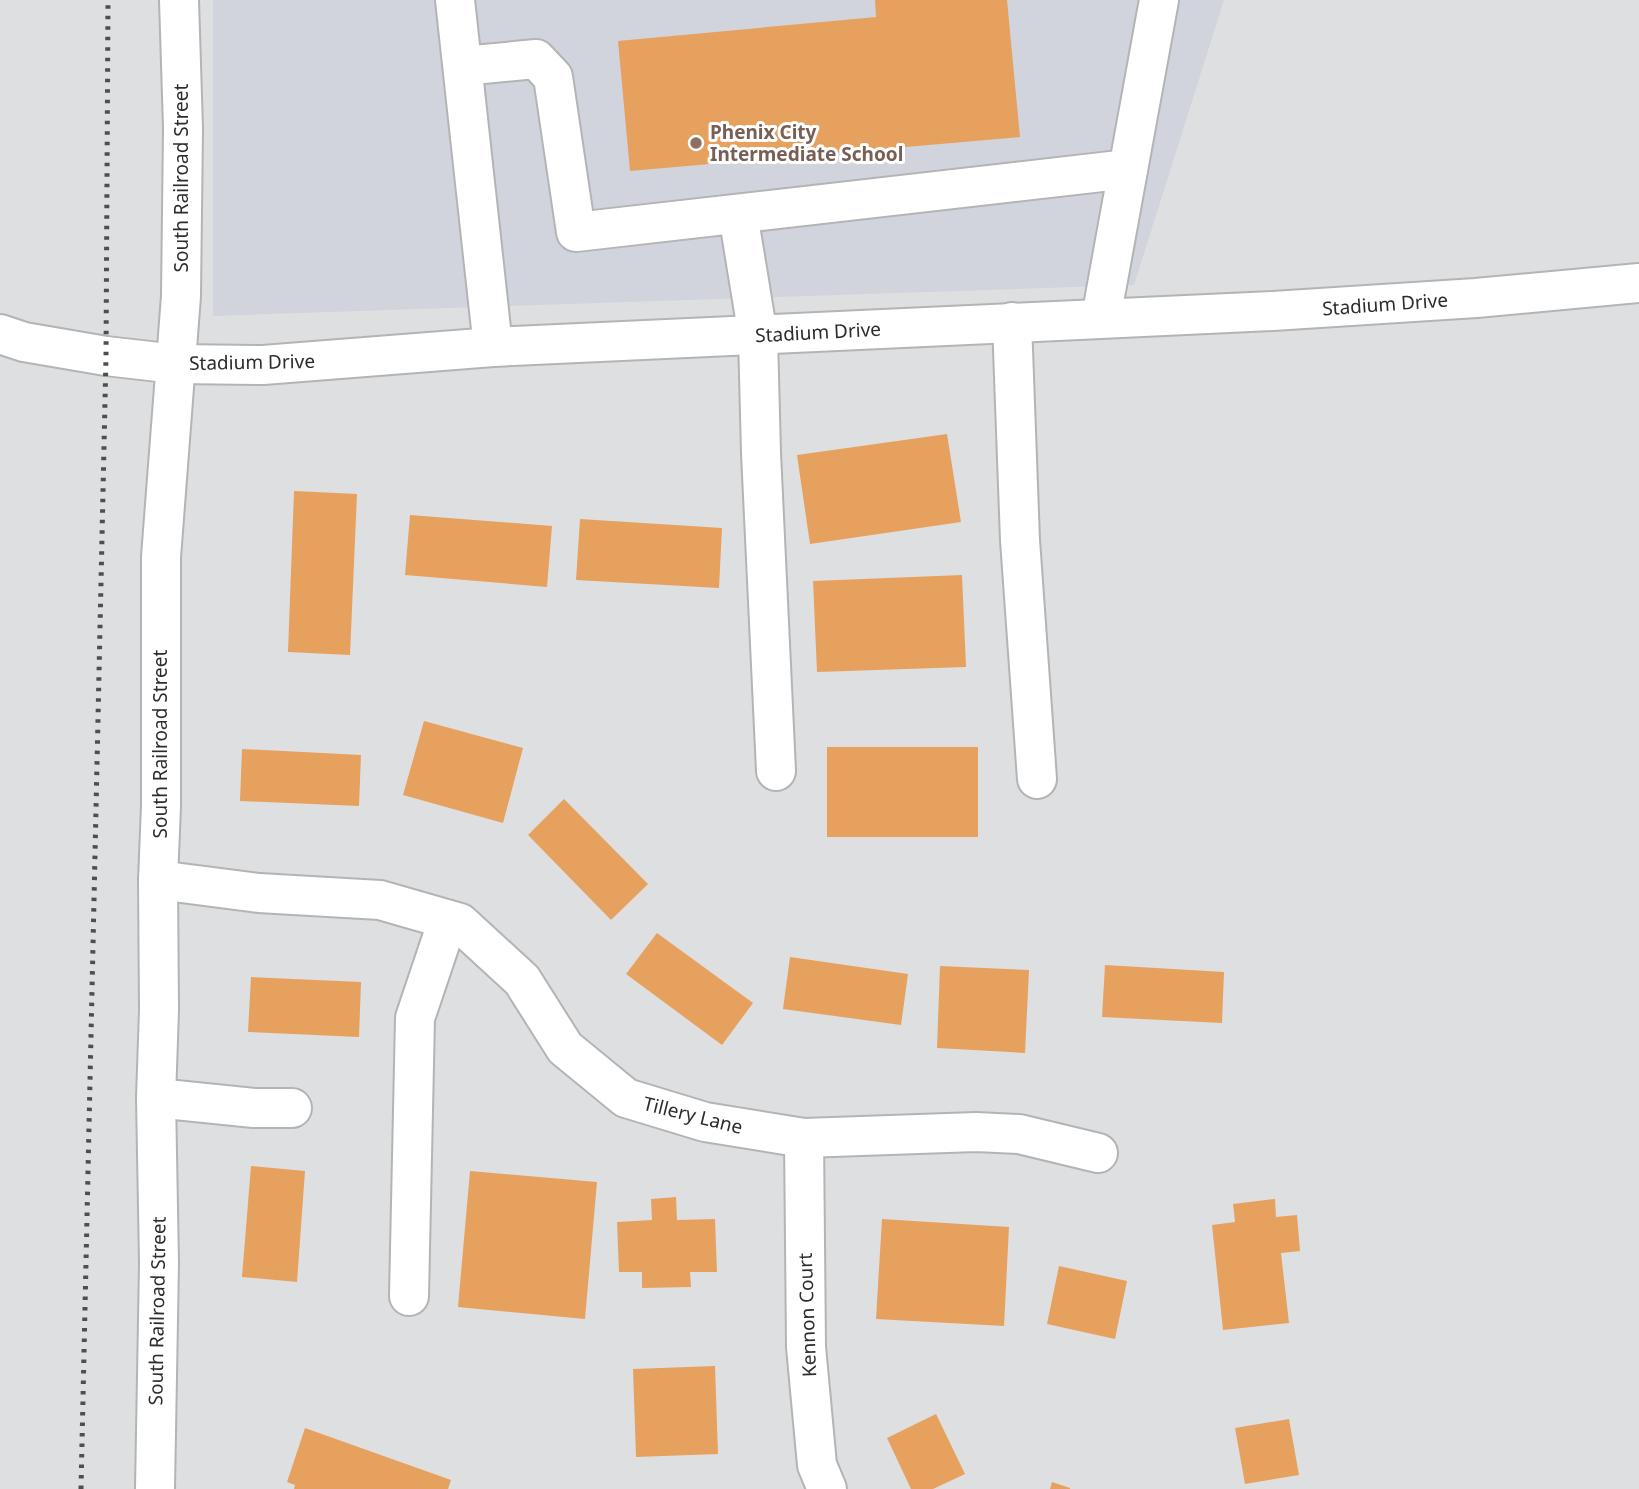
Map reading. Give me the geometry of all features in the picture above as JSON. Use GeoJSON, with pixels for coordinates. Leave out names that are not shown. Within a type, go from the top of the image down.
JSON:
{"type":"FeatureCollection","features":[{"type":"Feature","properties":{"kind":"street","name":"South Railroad Street"},"geometry":{"type":"LineString","coordinates":[[155,1489],[159,1263],[156,1098],[161,806],[161,557],[181,296],[183,128],[179,0]]}},
{"type":"Feature","properties":{"kind":"street"},"geometry":{"type":"LineString","coordinates":[[455,0],[494,347]]}},
{"type":"Feature","properties":{"kind":"street"},"geometry":{"type":"LineString","coordinates":[[1101,318],[1159,0]]}},
{"type":"Feature","properties":{"kind":"street"},"geometry":{"type":"LineString","coordinates":[[463,66],[536,59],[553,77],[576,232],[1128,169]]}},
{"type":"Feature","properties":{"kind":"street"},"geometry":{"type":"LineString","coordinates":[[738,214],[758,336],[761,466],[776,771]]}},
{"type":"Feature","properties":{"kind":"street","name":"Stadium Drive"},"geometry":{"type":"LineString","coordinates":[[0,334],[24,342],[92,354],[176,364],[263,365],[494,347],[758,336],[1476,298],[1639,284]]}},
{"type":"Feature","properties":{"kind":"street"},"geometry":{"type":"LineString","coordinates":[[1012,322],[1020,540],[1037,779]]}},
{"type":"Feature","properties":{"kind":"street","name":"Tillery Lane"},"geometry":{"type":"LineString","coordinates":[[158,880],[259,893],[380,900],[460,923],[522,980],[565,1048],[626,1098],[705,1122],[804,1138],[1019,1133],[1098,1153]]}},
{"type":"Feature","properties":{"kind":"street"},"geometry":{"type":"LineString","coordinates":[[409,1296],[415,1018],[448,920]]}},
{"type":"Feature","properties":{"kind":"street"},"geometry":{"type":"LineString","coordinates":[[156,1098],[254,1108],[292,1108]]}},
{"type":"Feature","properties":{"kind":"street","name":"Kennon Court"},"geometry":{"type":"LineString","coordinates":[[804,1138],[806,1348],[817,1465],[827,1489]]}},
{"type":"Feature","properties":{"kind":"shaded area","name":"Phenix City Intermediate School"},"geometry":{"type":"Polygon","coordinates":[[[213,0],[1224,0],[1134,285],[213,316],[213,0]]]}},
{"type":"Feature","properties":{"kind":"building"},"geometry":{"type":"Polygon","coordinates":[[[875,0],[1007,0],[1020,137],[630,171],[618,41],[876,17],[875,0]]]}},
{"type":"Feature","properties":{"kind":"building"},"geometry":{"type":"Polygon","coordinates":[[[947,434],[961,522],[810,544],[797,455],[947,434]]]}},
{"type":"Feature","properties":{"kind":"building"},"geometry":{"type":"Polygon","coordinates":[[[294,491],[357,494],[350,655],[288,652],[294,491]]]}},
{"type":"Feature","properties":{"kind":"building"},"geometry":{"type":"Polygon","coordinates":[[[410,515],[552,526],[547,587],[405,575],[410,515]]]}},
{"type":"Feature","properties":{"kind":"building"},"geometry":{"type":"Polygon","coordinates":[[[580,519],[722,528],[719,588],[576,580],[580,519]]]}},
{"type":"Feature","properties":{"kind":"building"},"geometry":{"type":"Polygon","coordinates":[[[962,575],[966,667],[817,672],[813,581],[962,575]]]}},
{"type":"Feature","properties":{"kind":"building"},"geometry":{"type":"Polygon","coordinates":[[[424,721],[523,748],[503,823],[403,795],[424,721]]]}},
{"type":"Feature","properties":{"kind":"building"},"geometry":{"type":"Polygon","coordinates":[[[827,747],[978,747],[978,837],[827,837],[827,747]]]}},
{"type":"Feature","properties":{"kind":"building"},"geometry":{"type":"Polygon","coordinates":[[[242,749],[361,755],[359,806],[240,801],[242,749]]]}},
{"type":"Feature","properties":{"kind":"building"},"geometry":{"type":"Polygon","coordinates":[[[564,799],[648,884],[611,920],[528,835],[564,799]]]}},
{"type":"Feature","properties":{"kind":"building"},"geometry":{"type":"Polygon","coordinates":[[[657,933],[753,1003],[722,1045],[626,974],[657,933]]]}},
{"type":"Feature","properties":{"kind":"building"},"geometry":{"type":"Polygon","coordinates":[[[790,957],[908,974],[901,1025],[783,1009],[790,957]]]}},
{"type":"Feature","properties":{"kind":"building"},"geometry":{"type":"Polygon","coordinates":[[[1105,965],[1224,972],[1222,1023],[1102,1017],[1105,965]]]}},
{"type":"Feature","properties":{"kind":"building"},"geometry":{"type":"Polygon","coordinates":[[[940,966],[1029,970],[1025,1053],[937,1048],[940,966]]]}},
{"type":"Feature","properties":{"kind":"building"},"geometry":{"type":"Polygon","coordinates":[[[251,977],[361,982],[359,1037],[248,1032],[251,977]]]}},
{"type":"Feature","properties":{"kind":"building"},"geometry":{"type":"Polygon","coordinates":[[[251,1166],[305,1171],[297,1282],[242,1277],[251,1166]]]}},
{"type":"Feature","properties":{"kind":"building"},"geometry":{"type":"Polygon","coordinates":[[[470,1171],[597,1182],[585,1319],[458,1307],[470,1171]]]}},
{"type":"Feature","properties":{"kind":"building"},"geometry":{"type":"Polygon","coordinates":[[[676,1197],[677,1220],[715,1219],[717,1272],[690,1272],[691,1287],[642,1288],[642,1272],[619,1272],[617,1222],[652,1220],[651,1199],[676,1197]]]}},
{"type":"Feature","properties":{"kind":"building"},"geometry":{"type":"Polygon","coordinates":[[[1275,1199],[1276,1217],[1297,1215],[1300,1251],[1281,1253],[1289,1323],[1223,1330],[1212,1225],[1235,1222],[1233,1204],[1275,1199]]]}},
{"type":"Feature","properties":{"kind":"building"},"geometry":{"type":"Polygon","coordinates":[[[882,1219],[1009,1227],[1004,1326],[876,1319],[882,1219]]]}},
{"type":"Feature","properties":{"kind":"building"},"geometry":{"type":"Polygon","coordinates":[[[1059,1266],[1127,1281],[1115,1339],[1047,1324],[1059,1266]]]}},
{"type":"Feature","properties":{"kind":"building"},"geometry":{"type":"Polygon","coordinates":[[[715,1366],[718,1454],[636,1457],[633,1369],[715,1366]]]}},
{"type":"Feature","properties":{"kind":"building"},"geometry":{"type":"Polygon","coordinates":[[[936,1414],[965,1474],[933,1489],[911,1489],[887,1438],[936,1414]]]}},
{"type":"Feature","properties":{"kind":"building"},"geometry":{"type":"Polygon","coordinates":[[[1289,1419],[1299,1475],[1245,1484],[1235,1428],[1289,1419]]]}},
{"type":"Feature","properties":{"kind":"building"},"geometry":{"type":"Polygon","coordinates":[[[305,1428],[451,1480],[448,1489],[294,1489],[295,1485],[287,1482],[305,1428]]]}},
{"type":"Feature","properties":{"kind":"building"},"geometry":{"type":"Polygon","coordinates":[[[1052,1482],[1070,1488],[1070,1489],[1050,1489],[1052,1482]]]}},
{"type":"Feature","properties":{"kind":"railway"},"geometry":{"type":"LineString","coordinates":[[81,1489],[106,356],[108,0]]}},
{"type":"Feature","properties":{"kind":"place","name":"Phenix City Intermediate School"},"geometry":{"type":"Point","coordinates":[696,143]}}]}
